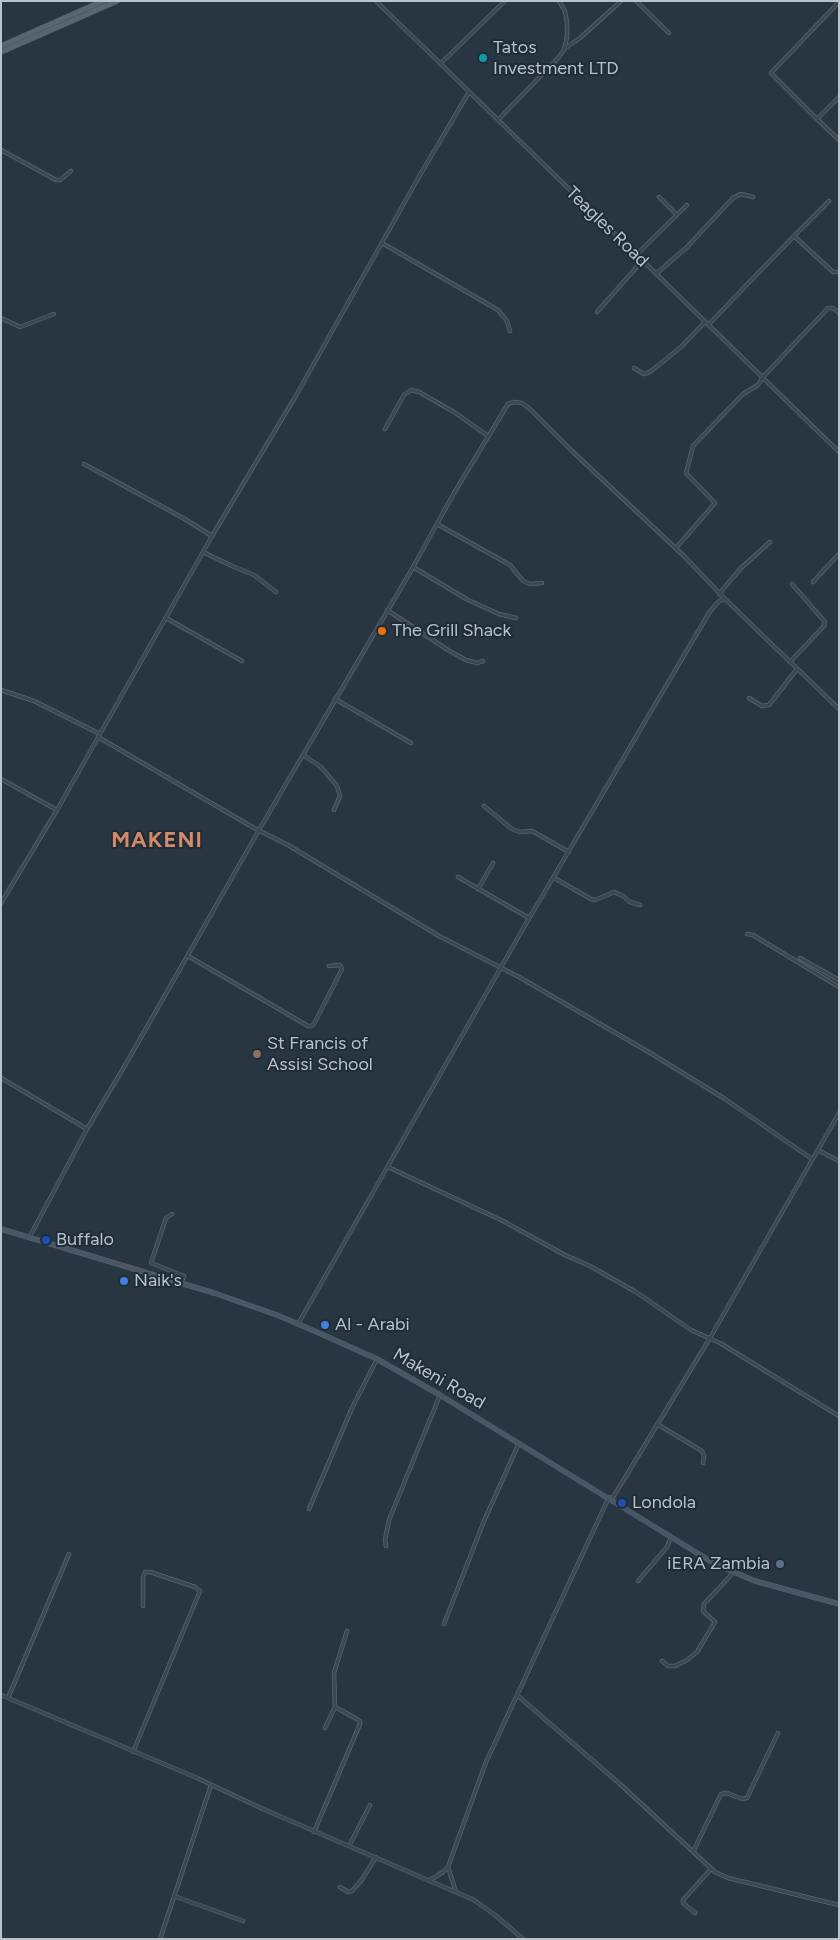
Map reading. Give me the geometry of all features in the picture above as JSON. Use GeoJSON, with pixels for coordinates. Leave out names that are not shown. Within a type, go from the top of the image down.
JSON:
{"type":"FeatureCollection","features":[{"type":"Feature","properties":{"kind":"main road"},"geometry":{"type":"LineString","coordinates":[[1,46],[103,1]]}},
{"type":"Feature","properties":{"kind":"main road"},"geometry":{"type":"LineString","coordinates":[[1,52],[118,1]]}},
{"type":"Feature","properties":{"kind":"main road","name":"Makeni Road"},"geometry":{"type":"LineString","coordinates":[[1,1228],[249,1305],[298,1324],[377,1359],[519,1442],[716,1564],[779,1589],[839,1604]]}},
{"type":"Feature","properties":{"kind":"street","name":"Teagles Road"},"geometry":{"type":"LineString","coordinates":[[376,1],[839,452]]}},
{"type":"Feature","properties":{"kind":"street"},"geometry":{"type":"LineString","coordinates":[[440,64],[505,1]]}},
{"type":"Feature","properties":{"kind":"street"},"geometry":{"type":"LineString","coordinates":[[559,1],[565,11],[567,23],[567,38],[564,50]]}},
{"type":"Feature","properties":{"kind":"street"},"geometry":{"type":"LineString","coordinates":[[498,120],[564,50],[621,1]]}},
{"type":"Feature","properties":{"kind":"street"},"geometry":{"type":"LineString","coordinates":[[636,1],[669,32]]}},
{"type":"Feature","properties":{"kind":"street"},"geometry":{"type":"LineString","coordinates":[[839,2],[771,73],[839,140]]}},
{"type":"Feature","properties":{"kind":"street"},"geometry":{"type":"LineString","coordinates":[[1,903],[57,810],[212,536],[294,399],[468,92]]}},
{"type":"Feature","properties":{"kind":"street"},"geometry":{"type":"LineString","coordinates":[[817,119],[839,97]]}},
{"type":"Feature","properties":{"kind":"street"},"geometry":{"type":"LineString","coordinates":[[1,150],[56,180],[60,180],[71,171]]}},
{"type":"Feature","properties":{"kind":"street"},"geometry":{"type":"LineString","coordinates":[[656,274],[687,248],[733,198],[741,194],[754,196]]}},
{"type":"Feature","properties":{"kind":"street"},"geometry":{"type":"LineString","coordinates":[[659,197],[677,215]]}},
{"type":"Feature","properties":{"kind":"street"},"geometry":{"type":"LineString","coordinates":[[634,368],[644,374],[650,372],[670,357],[707,324],[829,201]]}},
{"type":"Feature","properties":{"kind":"street"},"geometry":{"type":"LineString","coordinates":[[636,255],[687,205]]}},
{"type":"Feature","properties":{"kind":"street"},"geometry":{"type":"LineString","coordinates":[[794,236],[833,272],[839,272]]}},
{"type":"Feature","properties":{"kind":"street"},"geometry":{"type":"LineString","coordinates":[[382,243],[498,310],[510,331]]}},
{"type":"Feature","properties":{"kind":"street"},"geometry":{"type":"LineString","coordinates":[[598,312],[642,261]]}},
{"type":"Feature","properties":{"kind":"street"},"geometry":{"type":"LineString","coordinates":[[676,548],[715,503],[686,473],[693,446],[743,394],[758,385],[762,378],[828,308],[833,308],[839,313]]}},
{"type":"Feature","properties":{"kind":"street"},"geometry":{"type":"LineString","coordinates":[[1,318],[20,327],[54,314]]}},
{"type":"Feature","properties":{"kind":"street"},"geometry":{"type":"LineString","coordinates":[[385,429],[404,395],[411,390],[420,392],[454,412],[488,436]]}},
{"type":"Feature","properties":{"kind":"street"},"geometry":{"type":"LineString","coordinates":[[29,1238],[87,1129],[188,956],[258,830],[508,404],[514,402],[530,409],[676,548],[719,594],[839,709]]}},
{"type":"Feature","properties":{"kind":"street"},"geometry":{"type":"LineString","coordinates":[[84,464],[212,536]]}},
{"type":"Feature","properties":{"kind":"street"},"geometry":{"type":"LineString","coordinates":[[437,524],[510,565],[522,581],[530,584],[542,583]]}},
{"type":"Feature","properties":{"kind":"street"},"geometry":{"type":"LineString","coordinates":[[719,594],[741,568],[770,542]]}},
{"type":"Feature","properties":{"kind":"street"},"geometry":{"type":"LineString","coordinates":[[203,552],[254,574],[276,592]]}},
{"type":"Feature","properties":{"kind":"street"},"geometry":{"type":"LineString","coordinates":[[813,582],[839,554]]}},
{"type":"Feature","properties":{"kind":"street"},"geometry":{"type":"LineString","coordinates":[[413,567],[468,600],[499,614],[516,618]]}},
{"type":"Feature","properties":{"kind":"street"},"geometry":{"type":"LineString","coordinates":[[790,662],[824,626],[825,622],[792,584]]}},
{"type":"Feature","properties":{"kind":"street"},"geometry":{"type":"LineString","coordinates":[[298,1324],[529,918],[709,613],[717,603],[721,600],[726,600]]}},
{"type":"Feature","properties":{"kind":"street"},"geometry":{"type":"LineString","coordinates":[[387,610],[466,660],[477,663],[483,661]]}},
{"type":"Feature","properties":{"kind":"street"},"geometry":{"type":"LineString","coordinates":[[166,618],[242,661]]}},
{"type":"Feature","properties":{"kind":"street"},"geometry":{"type":"LineString","coordinates":[[749,698],[762,706],[769,705],[797,668]]}},
{"type":"Feature","properties":{"kind":"street"},"geometry":{"type":"LineString","coordinates":[[1,690],[34,700],[99,735],[415,922],[501,968],[652,1054],[725,1099],[812,1159]]}},
{"type":"Feature","properties":{"kind":"street"},"geometry":{"type":"LineString","coordinates":[[335,700],[411,743]]}},
{"type":"Feature","properties":{"kind":"street"},"geometry":{"type":"LineString","coordinates":[[303,755],[321,767],[337,786],[340,796],[334,810]]}},
{"type":"Feature","properties":{"kind":"street"},"geometry":{"type":"LineString","coordinates":[[1,778],[57,810]]}},
{"type":"Feature","properties":{"kind":"street"},"geometry":{"type":"LineString","coordinates":[[484,806],[512,829],[520,832],[532,831],[569,852]]}},
{"type":"Feature","properties":{"kind":"street"},"geometry":{"type":"LineString","coordinates":[[478,889],[493,863]]}},
{"type":"Feature","properties":{"kind":"street"},"geometry":{"type":"LineString","coordinates":[[458,877],[529,918]]}},
{"type":"Feature","properties":{"kind":"street"},"geometry":{"type":"LineString","coordinates":[[554,878],[591,899],[595,900],[614,892],[640,905]]}},
{"type":"Feature","properties":{"kind":"street"},"geometry":{"type":"LineString","coordinates":[[747,934],[753,935],[839,987]]}},
{"type":"Feature","properties":{"kind":"street"},"geometry":{"type":"LineString","coordinates":[[188,956],[308,1026],[312,1026],[316,1022],[342,969],[340,966],[329,966]]}},
{"type":"Feature","properties":{"kind":"street"},"geometry":{"type":"LineString","coordinates":[[800,958],[839,980]]}},
{"type":"Feature","properties":{"kind":"street"},"geometry":{"type":"LineString","coordinates":[[1,1078],[87,1129]]}},
{"type":"Feature","properties":{"kind":"street"},"geometry":{"type":"LineString","coordinates":[[429,1880],[448,1867],[486,1762],[610,1498],[710,1338],[839,1113]]}},
{"type":"Feature","properties":{"kind":"street"},"geometry":{"type":"LineString","coordinates":[[818,1150],[839,1161]]}},
{"type":"Feature","properties":{"kind":"street"},"geometry":{"type":"LineString","coordinates":[[388,1167],[503,1221],[590,1266],[636,1292],[691,1330],[710,1338],[839,1416]]}},
{"type":"Feature","properties":{"kind":"street"},"geometry":{"type":"LineString","coordinates":[[172,1214],[166,1218],[151,1263],[184,1276],[181,1283]]}},
{"type":"Feature","properties":{"kind":"street"},"geometry":{"type":"LineString","coordinates":[[309,1509],[352,1408],[377,1359]]}},
{"type":"Feature","properties":{"kind":"street"},"geometry":{"type":"LineString","coordinates":[[386,1546],[385,1540],[389,1520],[440,1395]]}},
{"type":"Feature","properties":{"kind":"street"},"geometry":{"type":"LineString","coordinates":[[657,1424],[702,1451],[704,1456],[703,1463]]}},
{"type":"Feature","properties":{"kind":"street"},"geometry":{"type":"LineString","coordinates":[[444,1624],[492,1503],[519,1442]]}},
{"type":"Feature","properties":{"kind":"street"},"geometry":{"type":"LineString","coordinates":[[638,1581],[667,1547],[671,1536]]}},
{"type":"Feature","properties":{"kind":"street"},"geometry":{"type":"LineString","coordinates":[[8,1698],[69,1554]]}},
{"type":"Feature","properties":{"kind":"street"},"geometry":{"type":"LineString","coordinates":[[133,1752],[200,1591],[195,1587],[145,1572],[142,1576],[143,1606]]}},
{"type":"Feature","properties":{"kind":"street"},"geometry":{"type":"LineString","coordinates":[[662,1661],[668,1666],[675,1666],[697,1652],[715,1622],[702,1611],[704,1604],[734,1572]]}},
{"type":"Feature","properties":{"kind":"street"},"geometry":{"type":"LineString","coordinates":[[324,1728],[335,1707],[334,1673],[347,1631]]}},
{"type":"Feature","properties":{"kind":"street"},"geometry":{"type":"LineString","coordinates":[[1,1695],[479,1903],[523,1939]]}},
{"type":"Feature","properties":{"kind":"street"},"geometry":{"type":"LineString","coordinates":[[518,1696],[620,1784],[711,1869],[721,1876],[839,1905]]}},
{"type":"Feature","properties":{"kind":"street"},"geometry":{"type":"LineString","coordinates":[[314,1832],[360,1724],[357,1719],[335,1707]]}},
{"type":"Feature","properties":{"kind":"street"},"geometry":{"type":"LineString","coordinates":[[693,1852],[721,1794],[727,1792],[742,1799],[747,1798],[778,1733]]}},
{"type":"Feature","properties":{"kind":"street"},"geometry":{"type":"LineString","coordinates":[[160,1939],[211,1785]]}},
{"type":"Feature","properties":{"kind":"street"},"geometry":{"type":"LineString","coordinates":[[349,1846],[370,1805]]}},
{"type":"Feature","properties":{"kind":"street"},"geometry":{"type":"LineString","coordinates":[[340,1888],[348,1892],[352,1891],[376,1857]]}},
{"type":"Feature","properties":{"kind":"street"},"geometry":{"type":"LineString","coordinates":[[448,1867],[456,1893]]}},
{"type":"Feature","properties":{"kind":"street"},"geometry":{"type":"LineString","coordinates":[[695,1913],[683,1903],[683,1900],[711,1869]]}},
{"type":"Feature","properties":{"kind":"street"},"geometry":{"type":"LineString","coordinates":[[174,1896],[243,1921]]}},
{"type":"Feature","properties":{"kind":"place","name":"Tatos Investment LTD"},"geometry":{"type":"Point","coordinates":[483,58]}},
{"type":"Feature","properties":{"kind":"place","name":"The Grill Shack"},"geometry":{"type":"Point","coordinates":[382,631]}},
{"type":"Feature","properties":{"kind":"place","name":"St Francis of Assisi School"},"geometry":{"type":"Point","coordinates":[257,1054]}},
{"type":"Feature","properties":{"kind":"place","name":"Buffalo"},"geometry":{"type":"Point","coordinates":[46,1240]}},
{"type":"Feature","properties":{"kind":"place","name":"Naik's"},"geometry":{"type":"Point","coordinates":[124,1281]}},
{"type":"Feature","properties":{"kind":"place","name":"Al - Arabi"},"geometry":{"type":"Point","coordinates":[325,1325]}},
{"type":"Feature","properties":{"kind":"place","name":"Londola"},"geometry":{"type":"Point","coordinates":[622,1503]}},
{"type":"Feature","properties":{"kind":"place","name":"iERA Zambia"},"geometry":{"type":"Point","coordinates":[780,1564]}},
{"type":"Feature","properties":{"kind":"district","name":"MAKENI"},"geometry":{"type":"Point","coordinates":[157,841]}}]}
